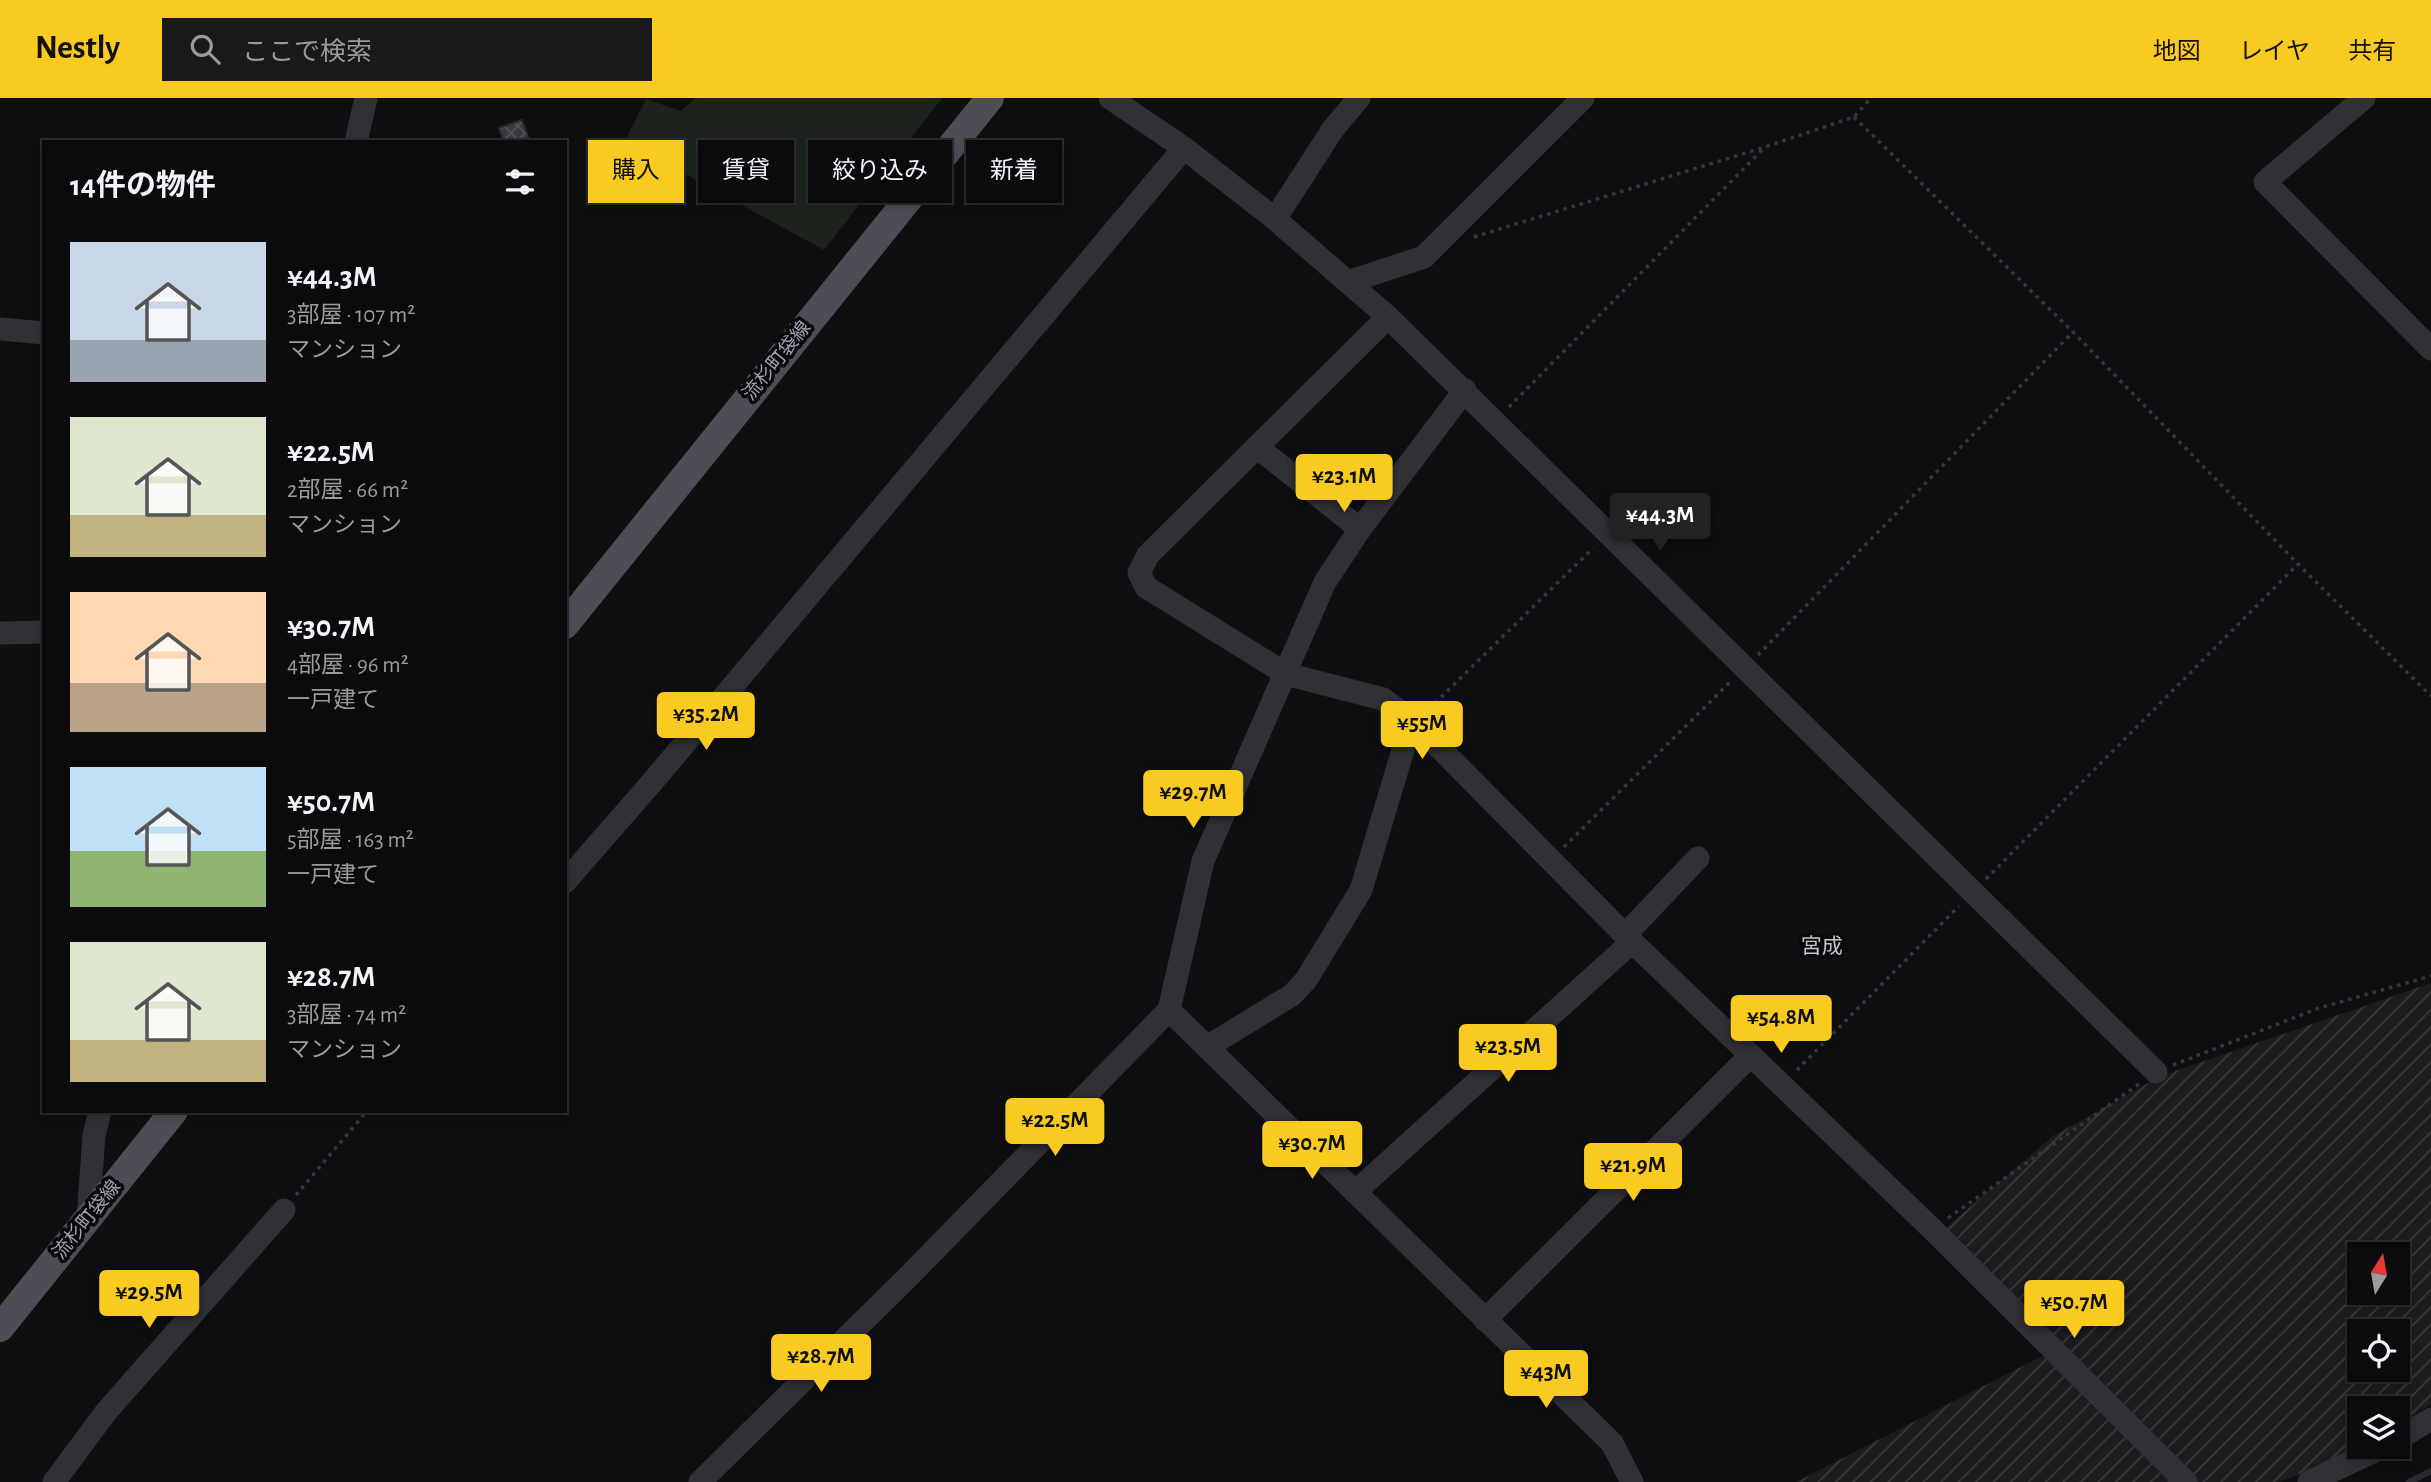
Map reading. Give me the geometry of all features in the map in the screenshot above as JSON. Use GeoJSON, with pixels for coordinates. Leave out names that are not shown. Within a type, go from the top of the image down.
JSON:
{"type":"FeatureCollection","features":[{"type":"Feature","properties":{"kind":"main road","name":"流杉町袋線"},"geometry":{"type":"LineString","coordinates":[[567,623],[990,98]]}},
{"type":"Feature","properties":{"kind":"main road","name":"流杉町袋線"},"geometry":{"type":"LineString","coordinates":[[0,1328],[172,1113]]}},
{"type":"Feature","properties":{"kind":"street"},"geometry":{"type":"LineString","coordinates":[[356,140],[366,98]]}},
{"type":"Feature","properties":{"kind":"street"},"geometry":{"type":"LineString","coordinates":[[1110,98],[1184,148],[1275,219],[1388,317],[2156,1072]]}},
{"type":"Feature","properties":{"kind":"street"},"geometry":{"type":"LineString","coordinates":[[1275,219],[1334,129],[1359,98]]}},
{"type":"Feature","properties":{"kind":"street"},"geometry":{"type":"LineString","coordinates":[[1348,282],[1423,257],[1583,98]]}},
{"type":"Feature","properties":{"kind":"street"},"geometry":{"type":"LineString","coordinates":[[2364,98],[2265,182],[2431,349]]}},
{"type":"Feature","properties":{"kind":"street"},"geometry":{"type":"LineString","coordinates":[[567,880],[742,676],[1184,148]]}},
{"type":"Feature","properties":{"kind":"street"},"geometry":{"type":"LineString","coordinates":[[1388,317],[1148,555],[1139,573],[1146,587],[1286,674],[1383,699],[1415,723],[1628,939],[1932,1229],[2186,1482]]}},
{"type":"Feature","properties":{"kind":"street"},"geometry":{"type":"LineString","coordinates":[[0,330],[42,333]]}},
{"type":"Feature","properties":{"kind":"street"},"geometry":{"type":"LineString","coordinates":[[700,1482],[910,1275],[1169,1010],[1203,861],[1325,582],[1360,529],[1465,390]]}},
{"type":"Feature","properties":{"kind":"street"},"geometry":{"type":"LineString","coordinates":[[1256,447],[1360,529]]}},
{"type":"Feature","properties":{"kind":"street"},"geometry":{"type":"LineString","coordinates":[[0,633],[42,632]]}},
{"type":"Feature","properties":{"kind":"street"},"geometry":{"type":"LineString","coordinates":[[1207,1047],[1292,995],[1306,980],[1361,890],[1406,740],[1415,723]]}},
{"type":"Feature","properties":{"kind":"street"},"geometry":{"type":"LineString","coordinates":[[1355,1192],[1628,939],[1698,858]]}},
{"type":"Feature","properties":{"kind":"street"},"geometry":{"type":"LineString","coordinates":[[1169,1010],[1612,1443],[1632,1482]]}},
{"type":"Feature","properties":{"kind":"street"},"geometry":{"type":"LineString","coordinates":[[1485,1320],[1751,1055]]}},
{"type":"Feature","properties":{"kind":"street"},"geometry":{"type":"LineString","coordinates":[[88,1218],[94,1135],[100,1113]]}},
{"type":"Feature","properties":{"kind":"street"},"geometry":{"type":"LineString","coordinates":[[54,1482],[106,1412],[284,1210]]}},
{"type":"Feature","properties":{"kind":"street"},"geometry":{"type":"LineString","coordinates":[[2410,1432],[2431,1419]]}},
{"type":"Feature","properties":{"kind":"street"},"geometry":{"type":"LineString","coordinates":[[2309,1482],[2358,1459]]}},
{"type":"Feature","properties":{"kind":"path"},"geometry":{"type":"LineString","coordinates":[[1472,238],[1854,117],[1871,98]]}},
{"type":"Feature","properties":{"kind":"path"},"geometry":{"type":"LineString","coordinates":[[1854,117],[2073,332],[2298,564],[2431,696]]}},
{"type":"Feature","properties":{"kind":"path"},"geometry":{"type":"LineString","coordinates":[[1495,421],[1765,147]]}},
{"type":"Feature","properties":{"kind":"path"},"geometry":{"type":"LineString","coordinates":[[1550,861],[1745,667],[2073,332]]}},
{"type":"Feature","properties":{"kind":"path"},"geometry":{"type":"LineString","coordinates":[[1415,723],[1609,532]]}},
{"type":"Feature","properties":{"kind":"path"},"geometry":{"type":"LineString","coordinates":[[1781,1086],[2298,564]]}},
{"type":"Feature","properties":{"kind":"path"},"geometry":{"type":"LineString","coordinates":[[284,1210],[365,1113]]}},
{"type":"Feature","properties":{"kind":"shaded area"},"geometry":{"type":"Polygon","coordinates":[[[696,98],[942,98],[909,140],[808,140],[808,203],[860,203],[824,250],[738,203],[794,203],[794,140],[698,140],[698,181],[684,173],[684,140],[626,140],[646,99],[681,111],[696,98]]]}},
{"type":"Feature","properties":{"kind":"shaded area"},"geometry":{"type":"Polygon","coordinates":[[[2431,983],[2431,1404],[2410,1417],[2410,1396],[2347,1396],[2347,1453],[2280,1482],[1796,1482],[2062,1346],[1942,1231],[2053,1136],[2161,1076],[2431,983]]]}},
{"type":"Feature","properties":{"kind":"building"},"geometry":{"type":"Polygon","coordinates":[[[522,120],[529,140],[503,140],[499,128],[522,120]]]}},
{"type":"Feature","properties":{"kind":"waterway"},"geometry":{"type":"LineString","coordinates":[[2409,1482],[2431,1471]]}},
{"type":"Feature","properties":{"kind":"district","name":"宮成"},"geometry":{"type":"Point","coordinates":[1822,946]}}]}
